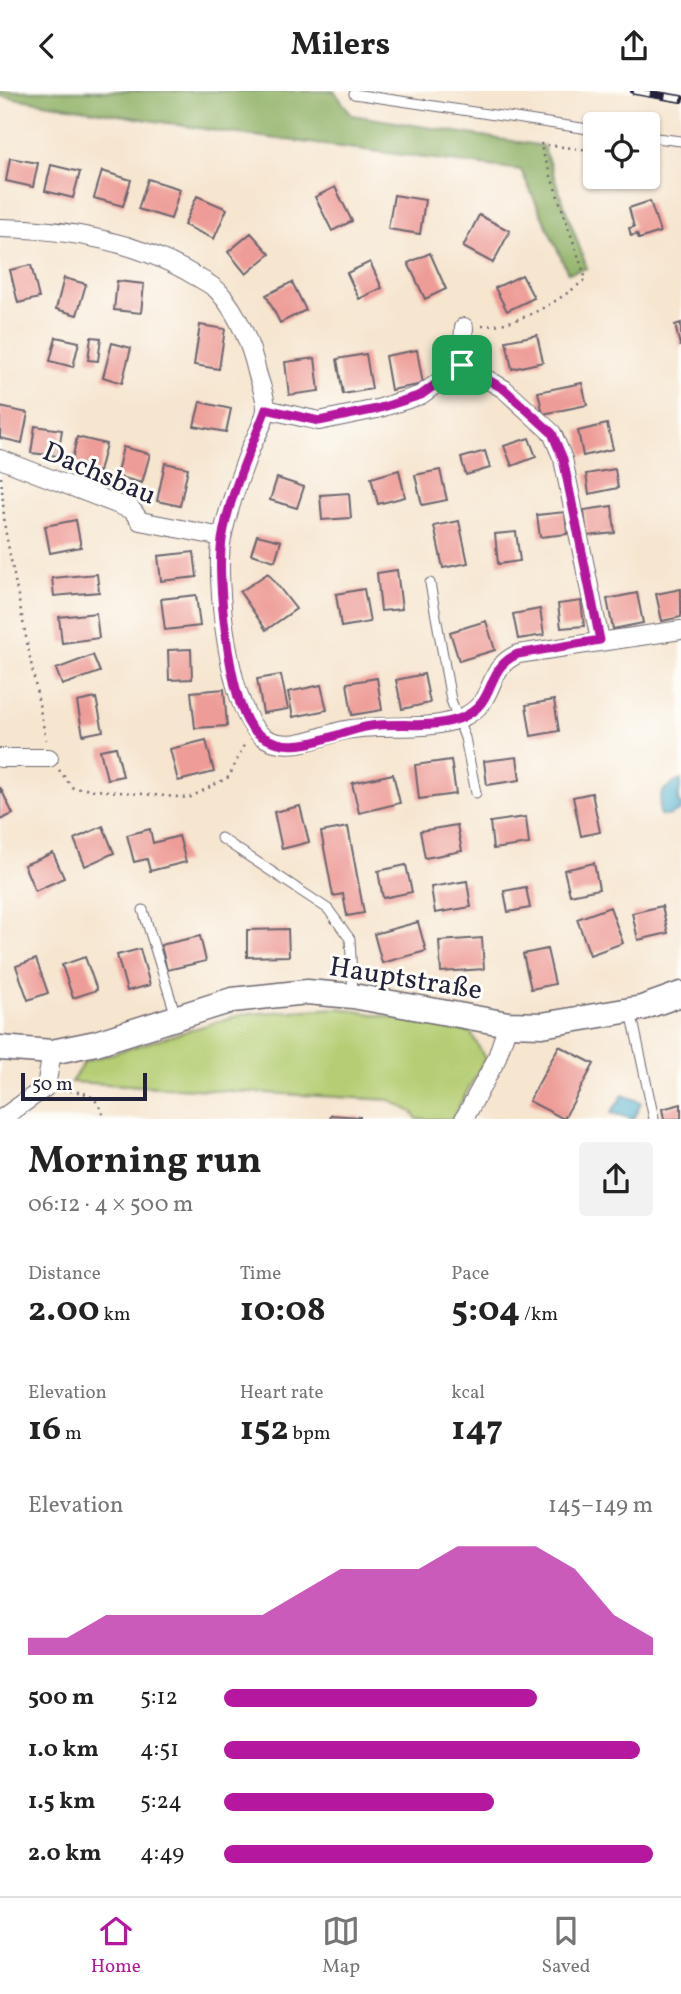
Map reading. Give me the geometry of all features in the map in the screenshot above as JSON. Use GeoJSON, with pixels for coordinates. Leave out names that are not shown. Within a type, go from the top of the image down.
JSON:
{"type":"FeatureCollection","features":[{"type":"Feature","properties":{"kind":"main road","name":"Hauptstraße"},"geometry":{"type":"LineString","coordinates":[[0,1048],[52,1052],[96,1043],[232,1000],[307,992],[353,996],[508,1024],[542,1025],[631,1010],[681,994]]}},
{"type":"Feature","properties":{"kind":"street"},"geometry":{"type":"LineString","coordinates":[[0,228],[47,229],[120,244],[174,263],[219,290],[251,347],[266,409],[222,537],[218,569],[220,600],[241,708],[252,728],[265,738],[282,744],[319,740],[339,732],[374,726],[409,726],[459,719],[485,701],[496,671],[505,660],[518,654],[681,630]]}},
{"type":"Feature","properties":{"kind":"street"},"geometry":{"type":"LineString","coordinates":[[462,365],[464,327]]}},
{"type":"Feature","properties":{"kind":"street"},"geometry":{"type":"LineString","coordinates":[[266,409],[319,421],[377,409],[421,395],[462,365]]}},
{"type":"Feature","properties":{"kind":"street"},"geometry":{"type":"LineString","coordinates":[[462,365],[504,389],[552,433],[563,459],[600,640]]}},
{"type":"Feature","properties":{"kind":"street","name":"Dachsbau"},"geometry":{"type":"LineString","coordinates":[[0,459],[132,510],[140,521],[222,537]]}},
{"type":"Feature","properties":{"kind":"street"},"geometry":{"type":"LineString","coordinates":[[0,758],[49,758]]}},
{"type":"Feature","properties":{"kind":"street"},"geometry":{"type":"LineString","coordinates":[[464,1119],[496,1060],[508,1024]]}},
{"type":"Feature","properties":{"kind":"street"},"geometry":{"type":"LineString","coordinates":[[1,1119],[46,1087],[52,1052]]}},
{"type":"Feature","properties":{"kind":"lane"},"geometry":{"type":"LineString","coordinates":[[354,95],[583,127]]}},
{"type":"Feature","properties":{"kind":"lane"},"geometry":{"type":"LineString","coordinates":[[660,138],[681,141]]}},
{"type":"Feature","properties":{"kind":"lane"},"geometry":{"type":"LineString","coordinates":[[430,583],[451,700],[459,719],[475,793]]}},
{"type":"Feature","properties":{"kind":"lane"},"geometry":{"type":"LineString","coordinates":[[221,838],[328,909],[350,939],[353,996]]}},
{"type":"Feature","properties":{"kind":"lane"},"geometry":{"type":"LineString","coordinates":[[143,910],[176,1017]]}},
{"type":"Feature","properties":{"kind":"lane"},"geometry":{"type":"LineString","coordinates":[[631,1010],[653,1119]]}},
{"type":"Feature","properties":{"kind":"path"},"geometry":{"type":"LineString","coordinates":[[464,327],[505,325],[564,297],[586,279],[540,143],[583,149]]}},
{"type":"Feature","properties":{"kind":"path"},"geometry":{"type":"LineString","coordinates":[[0,459],[5,529],[49,758],[73,787],[189,798],[229,778],[252,728]]}},
{"type":"Feature","properties":{"kind":"path"},"geometry":{"type":"LineString","coordinates":[[46,1087],[87,1093],[99,1102],[105,1119]]}},
{"type":"Feature","properties":{"kind":"green space"},"geometry":{"type":"Polygon","coordinates":[[[0,91],[334,91],[352,115],[543,146],[587,268],[568,273],[521,170],[223,132],[0,96],[0,91]]]}},
{"type":"Feature","properties":{"kind":"green space"},"geometry":{"type":"Polygon","coordinates":[[[339,1008],[471,1032],[485,1059],[452,1119],[417,1119],[413,1113],[390,1100],[71,1082],[84,1062],[243,1014],[339,1008]]]}},
{"type":"Feature","properties":{"kind":"water"},"geometry":{"type":"Polygon","coordinates":[[[681,780],[678,803],[681,804],[681,810],[668,816],[660,815],[663,792],[681,780]]]}},
{"type":"Feature","properties":{"kind":"water"},"geometry":{"type":"Polygon","coordinates":[[[623,1095],[641,1102],[634,1119],[611,1113],[623,1095]]]}},
{"type":"Feature","properties":{"kind":"building"},"geometry":{"type":"Polygon","coordinates":[[[10,158],[38,163],[33,187],[6,181],[10,158]]]}},
{"type":"Feature","properties":{"kind":"building"},"geometry":{"type":"Polygon","coordinates":[[[51,165],[80,172],[73,198],[45,191],[51,165]]]}},
{"type":"Feature","properties":{"kind":"building"},"geometry":{"type":"Polygon","coordinates":[[[102,171],[131,180],[123,206],[94,198],[102,171]]]}},
{"type":"Feature","properties":{"kind":"building"},"geometry":{"type":"Polygon","coordinates":[[[148,179],[180,189],[171,219],[138,209],[148,179]]]}},
{"type":"Feature","properties":{"kind":"building"},"geometry":{"type":"Polygon","coordinates":[[[335,187],[352,221],[332,231],[315,197],[335,187]]]}},
{"type":"Feature","properties":{"kind":"building"},"geometry":{"type":"Polygon","coordinates":[[[394,195],[425,200],[420,234],[388,229],[394,195]]]}},
{"type":"Feature","properties":{"kind":"building"},"geometry":{"type":"Polygon","coordinates":[[[197,196],[227,209],[214,239],[184,225],[197,196]]]}},
{"type":"Feature","properties":{"kind":"building"},"geometry":{"type":"Polygon","coordinates":[[[650,201],[660,232],[639,239],[637,234],[631,236],[629,228],[634,227],[629,208],[650,201]]]}},
{"type":"Feature","properties":{"kind":"building"},"geometry":{"type":"Polygon","coordinates":[[[479,215],[510,231],[493,263],[463,247],[479,215]]]}},
{"type":"Feature","properties":{"kind":"building"},"geometry":{"type":"Polygon","coordinates":[[[251,233],[270,254],[246,274],[228,252],[251,233]]]}},
{"type":"Feature","properties":{"kind":"building"},"geometry":{"type":"Polygon","coordinates":[[[430,253],[446,289],[425,299],[408,263],[430,253]]]}},
{"type":"Feature","properties":{"kind":"building"},"geometry":{"type":"Polygon","coordinates":[[[370,262],[382,288],[359,299],[347,273],[370,262]]]}},
{"type":"Feature","properties":{"kind":"building"},"geometry":{"type":"Polygon","coordinates":[[[31,265],[39,298],[18,303],[10,270],[31,265]]]}},
{"type":"Feature","properties":{"kind":"building"},"geometry":{"type":"Polygon","coordinates":[[[522,275],[534,298],[507,311],[495,288],[522,275]]]}},
{"type":"Feature","properties":{"kind":"building"},"geometry":{"type":"Polygon","coordinates":[[[64,278],[86,284],[77,315],[56,309],[64,278]]]}},
{"type":"Feature","properties":{"kind":"building"},"geometry":{"type":"Polygon","coordinates":[[[117,281],[144,284],[141,313],[114,310],[117,281]]]}},
{"type":"Feature","properties":{"kind":"building"},"geometry":{"type":"Polygon","coordinates":[[[292,282],[306,310],[280,323],[266,295],[292,282]]]}},
{"type":"Feature","properties":{"kind":"building"},"geometry":{"type":"Polygon","coordinates":[[[681,323],[681,346],[680,346],[675,325],[681,323]]]}},
{"type":"Feature","properties":{"kind":"building"},"geometry":{"type":"Polygon","coordinates":[[[200,325],[225,329],[219,369],[194,365],[200,325]]]}},
{"type":"Feature","properties":{"kind":"building"},"geometry":{"type":"Polygon","coordinates":[[[537,335],[543,362],[512,369],[506,341],[537,335]]]}},
{"type":"Feature","properties":{"kind":"building"},"geometry":{"type":"Polygon","coordinates":[[[56,337],[79,342],[73,367],[50,361],[56,337]]]}},
{"type":"Feature","properties":{"kind":"building"},"geometry":{"type":"Polygon","coordinates":[[[91,337],[101,338],[98,361],[88,360],[91,337]]]}},
{"type":"Feature","properties":{"kind":"building"},"geometry":{"type":"Polygon","coordinates":[[[112,343],[131,348],[122,383],[103,377],[112,343]]]}},
{"type":"Feature","properties":{"kind":"building"},"geometry":{"type":"Polygon","coordinates":[[[417,350],[423,384],[391,390],[385,356],[417,350]]]}},
{"type":"Feature","properties":{"kind":"building"},"geometry":{"type":"Polygon","coordinates":[[[366,354],[372,389],[343,394],[337,359],[366,354]]]}},
{"type":"Feature","properties":{"kind":"building"},"geometry":{"type":"Polygon","coordinates":[[[315,358],[319,391],[289,395],[285,362],[315,358]]]}},
{"type":"Feature","properties":{"kind":"building"},"geometry":{"type":"Polygon","coordinates":[[[582,383],[587,405],[543,414],[538,392],[582,383]]]}},
{"type":"Feature","properties":{"kind":"building"},"geometry":{"type":"Polygon","coordinates":[[[200,402],[231,409],[226,432],[194,426],[200,402]]]}},
{"type":"Feature","properties":{"kind":"building"},"geometry":{"type":"Polygon","coordinates":[[[0,407],[28,413],[22,443],[0,438],[0,407]]]}},
{"type":"Feature","properties":{"kind":"building"},"geometry":{"type":"Polygon","coordinates":[[[607,424],[613,449],[583,456],[578,431],[607,424]]]}},
{"type":"Feature","properties":{"kind":"building"},"geometry":{"type":"Polygon","coordinates":[[[35,426],[62,430],[58,456],[31,453],[35,426]]]}},
{"type":"Feature","properties":{"kind":"building"},"geometry":{"type":"Polygon","coordinates":[[[77,437],[106,444],[99,472],[71,465],[77,437]]]}},
{"type":"Feature","properties":{"kind":"building"},"geometry":{"type":"Polygon","coordinates":[[[529,438],[536,457],[512,466],[504,446],[529,438]]]}},
{"type":"Feature","properties":{"kind":"building"},"geometry":{"type":"Polygon","coordinates":[[[123,447],[150,454],[142,483],[116,476],[123,447]]]}},
{"type":"Feature","properties":{"kind":"building"},"geometry":{"type":"Polygon","coordinates":[[[485,451],[490,468],[466,475],[461,458],[485,451]]]}},
{"type":"Feature","properties":{"kind":"building"},"geometry":{"type":"Polygon","coordinates":[[[165,463],[188,468],[180,506],[157,501],[165,463]]]}},
{"type":"Feature","properties":{"kind":"building"},"geometry":{"type":"Polygon","coordinates":[[[615,469],[618,488],[589,494],[586,474],[615,469]]]}},
{"type":"Feature","properties":{"kind":"building"},"geometry":{"type":"Polygon","coordinates":[[[399,470],[405,497],[378,504],[371,478],[399,470]]]}},
{"type":"Feature","properties":{"kind":"building"},"geometry":{"type":"Polygon","coordinates":[[[440,470],[447,500],[422,505],[415,475],[440,470]]]}},
{"type":"Feature","properties":{"kind":"building"},"geometry":{"type":"Polygon","coordinates":[[[277,478],[304,487],[297,508],[270,500],[277,478]]]}},
{"type":"Feature","properties":{"kind":"building"},"geometry":{"type":"Polygon","coordinates":[[[349,493],[351,518],[322,520],[320,495],[349,493]]]}},
{"type":"Feature","properties":{"kind":"building"},"geometry":{"type":"Polygon","coordinates":[[[612,506],[615,533],[587,536],[584,510],[612,506]]]}},
{"type":"Feature","properties":{"kind":"building"},"geometry":{"type":"Polygon","coordinates":[[[565,512],[567,534],[540,537],[537,515],[565,512]]]}},
{"type":"Feature","properties":{"kind":"building"},"geometry":{"type":"Polygon","coordinates":[[[76,520],[81,547],[50,553],[45,526],[76,520]]]}},
{"type":"Feature","properties":{"kind":"building"},"geometry":{"type":"Polygon","coordinates":[[[459,521],[468,563],[443,568],[434,526],[459,521]]]}},
{"type":"Feature","properties":{"kind":"building"},"geometry":{"type":"Polygon","coordinates":[[[516,532],[520,561],[498,564],[495,534],[516,532]]]}},
{"type":"Feature","properties":{"kind":"building"},"geometry":{"type":"Polygon","coordinates":[[[257,535],[281,541],[275,561],[251,554],[257,535]]]}},
{"type":"Feature","properties":{"kind":"building"},"geometry":{"type":"Polygon","coordinates":[[[194,552],[197,577],[161,581],[158,556],[194,552]]]}},
{"type":"Feature","properties":{"kind":"building"},"geometry":{"type":"Polygon","coordinates":[[[397,570],[402,609],[381,611],[377,573],[397,570]]]}},
{"type":"Feature","properties":{"kind":"building"},"geometry":{"type":"Polygon","coordinates":[[[268,573],[296,609],[266,630],[240,592],[268,573]]]}},
{"type":"Feature","properties":{"kind":"building"},"geometry":{"type":"Polygon","coordinates":[[[97,574],[99,592],[54,596],[52,578],[97,574]]]}},
{"type":"Feature","properties":{"kind":"building"},"geometry":{"type":"Polygon","coordinates":[[[364,589],[370,622],[341,627],[336,594],[364,589]]]}},
{"type":"Feature","properties":{"kind":"building"},"geometry":{"type":"Polygon","coordinates":[[[681,589],[681,617],[662,621],[656,594],[681,589]]]}},
{"type":"Feature","properties":{"kind":"building"},"geometry":{"type":"Polygon","coordinates":[[[637,593],[643,623],[613,629],[607,599],[637,593]]]}},
{"type":"Feature","properties":{"kind":"building"},"geometry":{"type":"Polygon","coordinates":[[[196,595],[200,626],[165,630],[161,599],[196,595]]]}},
{"type":"Feature","properties":{"kind":"building"},"geometry":{"type":"Polygon","coordinates":[[[581,601],[584,626],[561,628],[558,604],[581,601]]]}},
{"type":"Feature","properties":{"kind":"building"},"geometry":{"type":"Polygon","coordinates":[[[540,609],[544,635],[518,639],[513,614],[540,609]]]}},
{"type":"Feature","properties":{"kind":"building"},"geometry":{"type":"Polygon","coordinates":[[[96,613],[99,638],[62,643],[59,617],[96,613]]]}},
{"type":"Feature","properties":{"kind":"building"},"geometry":{"type":"Polygon","coordinates":[[[486,621],[495,650],[459,661],[450,632],[486,621]]]}},
{"type":"Feature","properties":{"kind":"building"},"geometry":{"type":"Polygon","coordinates":[[[191,649],[192,679],[169,680],[168,650],[191,649]]]}},
{"type":"Feature","properties":{"kind":"building"},"geometry":{"type":"Polygon","coordinates":[[[93,655],[100,672],[62,685],[56,669],[93,655]]]}},
{"type":"Feature","properties":{"kind":"building"},"geometry":{"type":"Polygon","coordinates":[[[424,674],[430,703],[402,709],[396,680],[424,674]]]}},
{"type":"Feature","properties":{"kind":"building"},"geometry":{"type":"Polygon","coordinates":[[[281,675],[288,709],[263,713],[257,679],[281,675]]]}},
{"type":"Feature","properties":{"kind":"building"},"geometry":{"type":"Polygon","coordinates":[[[377,678],[382,710],[352,715],[347,683],[377,678]]]}},
{"type":"Feature","properties":{"kind":"building"},"geometry":{"type":"Polygon","coordinates":[[[321,685],[327,710],[293,717],[288,692],[321,685]]]}},
{"type":"Feature","properties":{"kind":"building"},"geometry":{"type":"Polygon","coordinates":[[[224,689],[227,726],[195,728],[191,692],[224,689]]]}},
{"type":"Feature","properties":{"kind":"building"},"geometry":{"type":"Polygon","coordinates":[[[96,698],[103,731],[83,735],[77,702],[96,698]]]}},
{"type":"Feature","properties":{"kind":"building"},"geometry":{"type":"Polygon","coordinates":[[[554,700],[559,731],[531,736],[526,705],[554,700]]]}},
{"type":"Feature","properties":{"kind":"building"},"geometry":{"type":"Polygon","coordinates":[[[206,740],[214,772],[178,781],[170,749],[206,740]]]}},
{"type":"Feature","properties":{"kind":"building"},"geometry":{"type":"Polygon","coordinates":[[[116,747],[123,776],[107,779],[100,750],[116,747]]]}},
{"type":"Feature","properties":{"kind":"building"},"geometry":{"type":"Polygon","coordinates":[[[517,757],[520,780],[487,785],[484,761],[517,757]]]}},
{"type":"Feature","properties":{"kind":"building"},"geometry":{"type":"Polygon","coordinates":[[[451,760],[456,794],[419,799],[415,765],[451,760]]]}},
{"type":"Feature","properties":{"kind":"building"},"geometry":{"type":"Polygon","coordinates":[[[393,774],[400,803],[359,813],[352,783],[393,774]]]}},
{"type":"Feature","properties":{"kind":"building"},"geometry":{"type":"Polygon","coordinates":[[[0,787],[13,814],[0,820],[0,787]]]}},
{"type":"Feature","properties":{"kind":"building"},"geometry":{"type":"Polygon","coordinates":[[[592,793],[600,832],[581,836],[573,797],[592,793]]]}},
{"type":"Feature","properties":{"kind":"building"},"geometry":{"type":"Polygon","coordinates":[[[300,806],[309,842],[282,849],[274,812],[300,806]]]}},
{"type":"Feature","properties":{"kind":"building"},"geometry":{"type":"Polygon","coordinates":[[[526,817],[529,844],[493,849],[490,822],[526,817]]]}},
{"type":"Feature","properties":{"kind":"building"},"geometry":{"type":"Polygon","coordinates":[[[457,825],[462,851],[425,858],[420,831],[457,825]]]}},
{"type":"Feature","properties":{"kind":"building"},"geometry":{"type":"Polygon","coordinates":[[[103,826],[114,853],[85,866],[74,839],[103,826]]]}},
{"type":"Feature","properties":{"kind":"building"},"geometry":{"type":"Polygon","coordinates":[[[348,827],[364,913],[347,916],[343,894],[333,896],[321,832],[348,827]]]}},
{"type":"Feature","properties":{"kind":"building"},"geometry":{"type":"Polygon","coordinates":[[[150,829],[153,843],[179,836],[186,862],[150,871],[147,859],[134,862],[127,835],[150,829]]]}},
{"type":"Feature","properties":{"kind":"building"},"geometry":{"type":"Polygon","coordinates":[[[53,853],[64,878],[35,891],[24,865],[53,853]]]}},
{"type":"Feature","properties":{"kind":"building"},"geometry":{"type":"Polygon","coordinates":[[[594,863],[599,889],[570,895],[564,870],[594,863]]]}},
{"type":"Feature","properties":{"kind":"building"},"geometry":{"type":"Polygon","coordinates":[[[406,865],[412,892],[383,898],[378,871],[406,865]]]}},
{"type":"Feature","properties":{"kind":"building"},"geometry":{"type":"Polygon","coordinates":[[[467,881],[471,907],[435,913],[431,887],[467,881]]]}},
{"type":"Feature","properties":{"kind":"building"},"geometry":{"type":"Polygon","coordinates":[[[526,887],[530,908],[508,912],[504,891],[526,887]]]}},
{"type":"Feature","properties":{"kind":"building"},"geometry":{"type":"Polygon","coordinates":[[[662,906],[668,933],[638,940],[632,913],[662,906]]]}},
{"type":"Feature","properties":{"kind":"building"},"geometry":{"type":"Polygon","coordinates":[[[610,907],[623,943],[590,955],[577,919],[610,907]]]}},
{"type":"Feature","properties":{"kind":"building"},"geometry":{"type":"Polygon","coordinates":[[[418,922],[426,951],[382,963],[374,934],[418,922]]]}},
{"type":"Feature","properties":{"kind":"building"},"geometry":{"type":"Polygon","coordinates":[[[288,929],[289,956],[247,957],[247,930],[288,929]]]}},
{"type":"Feature","properties":{"kind":"building"},"geometry":{"type":"Polygon","coordinates":[[[200,936],[206,961],[167,970],[161,945],[200,936]]]}},
{"type":"Feature","properties":{"kind":"building"},"geometry":{"type":"Polygon","coordinates":[[[482,938],[484,969],[441,972],[439,941],[482,938]]]}},
{"type":"Feature","properties":{"kind":"building"},"geometry":{"type":"Polygon","coordinates":[[[140,949],[150,985],[127,991],[117,955],[140,949]]]}},
{"type":"Feature","properties":{"kind":"building"},"geometry":{"type":"Polygon","coordinates":[[[547,949],[555,984],[531,989],[523,954],[547,949]]]}},
{"type":"Feature","properties":{"kind":"building"},"geometry":{"type":"Polygon","coordinates":[[[85,957],[97,990],[73,998],[62,965],[85,957]]]}},
{"type":"Feature","properties":{"kind":"building"},"geometry":{"type":"Polygon","coordinates":[[[36,959],[48,993],[28,1000],[16,966],[36,959]]]}},
{"type":"Feature","properties":{"kind":"building"},"geometry":{"type":"Polygon","coordinates":[[[559,1046],[594,1064],[564,1119],[529,1101],[559,1046]]]}},
{"type":"Feature","properties":{"kind":"building"},"geometry":{"type":"Polygon","coordinates":[[[681,1104],[681,1119],[664,1119],[662,1109],[681,1104]]]}},
{"type":"Feature","properties":{"kind":"building"},"geometry":{"type":"Polygon","coordinates":[[[331,1115],[360,1117],[360,1119],[330,1119],[331,1115]]]}},
{"type":"Feature","properties":{"kind":"railway"},"geometry":{"type":"LineString","coordinates":[[634,91],[681,99]]}},
{"type":"Feature","properties":{"kind":"route"},"geometry":{"type":"LineString","coordinates":[[462,365],[504,389],[552,433],[563,459],[600,640],[518,654],[505,660],[496,671],[485,701],[459,719],[409,726],[374,726],[339,732],[319,740],[282,744],[265,738],[252,728],[241,708],[220,600],[218,569],[222,537],[266,409],[319,421],[377,409],[421,395],[462,365]]}}]}
